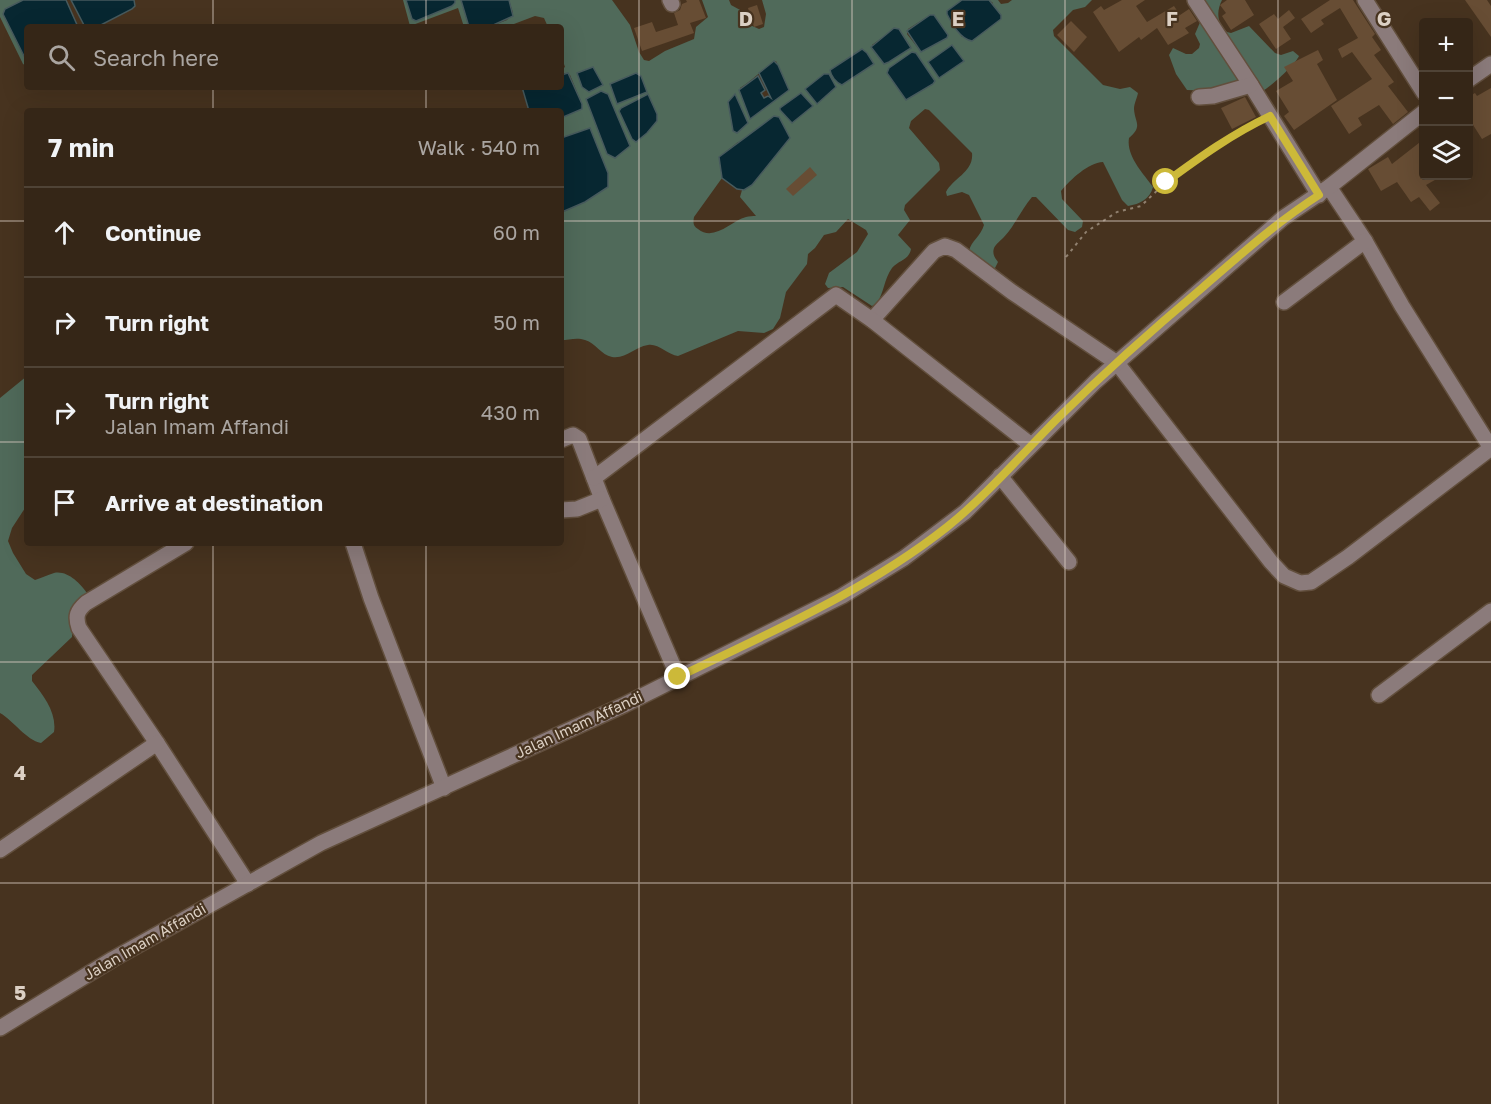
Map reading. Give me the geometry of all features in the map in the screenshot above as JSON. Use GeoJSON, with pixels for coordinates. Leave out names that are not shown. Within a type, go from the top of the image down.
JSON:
{"type":"FeatureCollection","features":[{"type":"Feature","properties":{"kind":"street"},"geometry":{"type":"LineString","coordinates":[[872,320],[934,252],[945,246],[956,250],[1012,292],[1117,363],[1271,562],[1284,576],[1300,584],[1311,582],[1348,557],[1491,448],[1402,306],[1365,241],[1324,191],[1270,116],[1195,0]]}},
{"type":"Feature","properties":{"kind":"street"},"geometry":{"type":"LineString","coordinates":[[1365,0],[1419,85]]}},
{"type":"Feature","properties":{"kind":"street"},"geometry":{"type":"LineString","coordinates":[[1473,77],[1491,64]]}},
{"type":"Feature","properties":{"kind":"street"},"geometry":{"type":"LineString","coordinates":[[1199,97],[1214,96],[1251,85]]}},
{"type":"Feature","properties":{"kind":"street","name":"Jalan Imam Affandi"},"geometry":{"type":"LineString","coordinates":[[0,1028],[113,959],[321,843],[624,705],[807,614],[895,564],[948,526],[1117,363],[1283,218],[1324,191],[1419,116]]}},
{"type":"Feature","properties":{"kind":"street"},"geometry":{"type":"LineString","coordinates":[[1284,302],[1365,241]]}},
{"type":"Feature","properties":{"kind":"street"},"geometry":{"type":"LineString","coordinates":[[594,478],[834,296],[838,296],[872,320],[1031,445]]}},
{"type":"Feature","properties":{"kind":"street"},"geometry":{"type":"LineString","coordinates":[[564,439],[573,435],[578,436],[602,499],[678,677]]}},
{"type":"Feature","properties":{"kind":"street"},"geometry":{"type":"LineString","coordinates":[[1000,476],[1069,562]]}},
{"type":"Feature","properties":{"kind":"street"},"geometry":{"type":"LineString","coordinates":[[564,510],[577,509],[602,499]]}},
{"type":"Feature","properties":{"kind":"street"},"geometry":{"type":"LineString","coordinates":[[181,546],[86,603],[76,615],[79,628],[248,884]]}},
{"type":"Feature","properties":{"kind":"street"},"geometry":{"type":"LineString","coordinates":[[354,546],[371,598],[444,788]]}},
{"type":"Feature","properties":{"kind":"street"},"geometry":{"type":"LineString","coordinates":[[1379,695],[1491,611]]}},
{"type":"Feature","properties":{"kind":"street"},"geometry":{"type":"LineString","coordinates":[[0,850],[157,743]]}},
{"type":"Feature","properties":{"kind":"path"},"geometry":{"type":"LineString","coordinates":[[1066,257],[1086,232],[1117,212],[1141,206],[1166,182],[1214,147],[1239,131],[1270,116]]}},
{"type":"Feature","properties":{"kind":"green space"},"geometry":{"type":"Polygon","coordinates":[[[0,0],[23,0],[5,9],[24,53],[24,64],[23,64],[0,17],[0,0]]]}},
{"type":"Feature","properties":{"kind":"green space"},"geometry":{"type":"Polygon","coordinates":[[[403,0],[406,0],[412,19],[455,3],[455,0],[461,0],[468,24],[463,24],[458,8],[415,24],[409,24],[403,0]]]}},
{"type":"Feature","properties":{"kind":"green space"},"geometry":{"type":"Polygon","coordinates":[[[509,0],[612,0],[630,25],[639,52],[644,60],[649,61],[665,51],[694,39],[696,27],[708,17],[702,0],[729,0],[731,5],[742,11],[750,25],[759,29],[764,27],[766,14],[762,0],[962,0],[947,11],[947,14],[962,37],[993,3],[989,0],[998,0],[1001,4],[1012,0],[1092,0],[1085,7],[1073,10],[1053,30],[1054,36],[1103,85],[1120,89],[1130,87],[1138,93],[1134,105],[1137,127],[1129,138],[1129,145],[1136,164],[1153,187],[1150,195],[1144,200],[1128,206],[1122,200],[1103,162],[1086,168],[1061,191],[1062,199],[1083,221],[1082,227],[1075,232],[1068,230],[1036,197],[1032,197],[994,248],[998,262],[992,271],[969,251],[984,225],[969,195],[962,192],[947,196],[946,192],[970,165],[972,153],[929,110],[925,109],[911,121],[909,128],[939,163],[940,170],[905,205],[904,210],[910,220],[898,235],[911,249],[910,253],[892,268],[877,303],[872,306],[843,287],[828,288],[825,284],[829,273],[857,252],[868,234],[866,230],[848,219],[836,232],[824,235],[808,254],[807,264],[786,292],[780,318],[773,329],[764,333],[738,331],[678,356],[652,345],[643,346],[622,356],[612,357],[585,340],[564,340],[564,212],[585,202],[608,173],[590,128],[564,137],[564,117],[581,109],[582,104],[570,75],[564,74],[564,24],[547,24],[544,18],[535,16],[514,24],[497,24],[507,20],[513,13],[509,0]],[[932,15],[908,29],[907,34],[921,52],[932,15]],[[894,29],[872,45],[886,64],[911,47],[899,29],[894,29]],[[776,61],[740,88],[750,119],[789,90],[776,61]],[[887,73],[906,100],[933,84],[935,81],[887,73]],[[586,99],[594,117],[630,145],[621,126],[586,99]],[[790,138],[738,142],[719,157],[722,178],[694,217],[696,228],[704,232],[716,232],[740,219],[756,216],[740,197],[742,190],[752,185],[790,138]]]}},
{"type":"Feature","properties":{"kind":"green space"},"geometry":{"type":"Polygon","coordinates":[[[1186,0],[1222,0],[1218,17],[1227,32],[1231,33],[1249,26],[1275,53],[1281,55],[1293,51],[1299,56],[1279,78],[1254,95],[1245,94],[1232,86],[1215,91],[1187,90],[1176,74],[1169,55],[1173,48],[1186,54],[1192,54],[1199,48],[1200,44],[1195,34],[1201,20],[1186,0]]]}},
{"type":"Feature","properties":{"kind":"green space"},"geometry":{"type":"Polygon","coordinates":[[[24,378],[24,510],[12,528],[8,541],[13,553],[26,574],[35,580],[54,573],[64,573],[77,581],[87,593],[76,603],[70,613],[72,637],[32,675],[32,681],[45,699],[54,718],[54,732],[41,743],[30,738],[0,713],[0,398],[24,378]]]}},
{"type":"Feature","properties":{"kind":"water"},"geometry":{"type":"Polygon","coordinates":[[[23,0],[66,0],[77,24],[24,24],[24,56],[3,14],[5,9],[23,0]]]}},
{"type":"Feature","properties":{"kind":"water"},"geometry":{"type":"Polygon","coordinates":[[[71,0],[134,0],[135,6],[132,9],[103,24],[83,24],[71,0]]]}},
{"type":"Feature","properties":{"kind":"water"},"geometry":{"type":"Polygon","coordinates":[[[406,0],[455,0],[455,3],[416,21],[412,19],[406,0]]]}},
{"type":"Feature","properties":{"kind":"water"},"geometry":{"type":"Polygon","coordinates":[[[461,0],[509,0],[513,16],[496,24],[468,24],[461,0]]]}},
{"type":"Feature","properties":{"kind":"water"},"geometry":{"type":"Polygon","coordinates":[[[962,0],[989,0],[1001,15],[1001,19],[972,41],[968,40],[957,30],[947,14],[947,11],[962,0]]]}},
{"type":"Feature","properties":{"kind":"water"},"geometry":{"type":"Polygon","coordinates":[[[930,15],[934,15],[948,35],[947,38],[921,52],[907,31],[930,15]]]}},
{"type":"Feature","properties":{"kind":"water"},"geometry":{"type":"Polygon","coordinates":[[[894,28],[899,29],[911,48],[884,64],[871,47],[894,28]]]}},
{"type":"Feature","properties":{"kind":"water"},"geometry":{"type":"Polygon","coordinates":[[[952,45],[964,61],[939,78],[928,62],[952,45]]]}},
{"type":"Feature","properties":{"kind":"water"},"geometry":{"type":"Polygon","coordinates":[[[862,49],[874,64],[842,85],[838,83],[830,70],[862,49]]]}},
{"type":"Feature","properties":{"kind":"water"},"geometry":{"type":"Polygon","coordinates":[[[912,52],[916,53],[935,81],[906,100],[887,73],[889,68],[912,52]]]}},
{"type":"Feature","properties":{"kind":"water"},"geometry":{"type":"Polygon","coordinates":[[[774,61],[789,90],[750,119],[739,90],[758,76],[765,90],[761,93],[764,98],[768,96],[771,98],[759,73],[774,61]]]}},
{"type":"Feature","properties":{"kind":"water"},"geometry":{"type":"Polygon","coordinates":[[[593,67],[603,85],[589,92],[582,87],[577,73],[593,67]]]}},
{"type":"Feature","properties":{"kind":"water"},"geometry":{"type":"Polygon","coordinates":[[[568,73],[582,104],[582,109],[564,117],[564,108],[528,108],[523,90],[564,90],[564,74],[568,73]]]}},
{"type":"Feature","properties":{"kind":"water"},"geometry":{"type":"Polygon","coordinates":[[[636,73],[641,76],[647,92],[617,104],[610,84],[636,73]]]}},
{"type":"Feature","properties":{"kind":"water"},"geometry":{"type":"Polygon","coordinates":[[[824,74],[829,74],[836,87],[817,104],[805,89],[824,74]]]}},
{"type":"Feature","properties":{"kind":"water"},"geometry":{"type":"Polygon","coordinates":[[[601,91],[608,94],[630,146],[615,158],[607,154],[586,99],[601,91]]]}},
{"type":"Feature","properties":{"kind":"water"},"geometry":{"type":"Polygon","coordinates":[[[801,93],[813,106],[792,123],[780,108],[801,93]]]}},
{"type":"Feature","properties":{"kind":"water"},"geometry":{"type":"Polygon","coordinates":[[[648,94],[657,114],[657,121],[636,142],[632,139],[619,111],[648,94]]]}},
{"type":"Feature","properties":{"kind":"water"},"geometry":{"type":"Polygon","coordinates":[[[735,94],[748,123],[737,133],[733,131],[728,102],[735,94]]]}},
{"type":"Feature","properties":{"kind":"water"},"geometry":{"type":"Polygon","coordinates":[[[774,116],[779,117],[790,138],[752,185],[744,190],[737,189],[722,178],[719,157],[774,116]]]}},
{"type":"Feature","properties":{"kind":"water"},"geometry":{"type":"Polygon","coordinates":[[[590,128],[608,173],[608,187],[585,202],[564,211],[564,137],[590,128]]]}},
{"type":"Feature","properties":{"kind":"building"},"geometry":{"type":"Polygon","coordinates":[[[686,0],[699,0],[706,18],[690,23],[694,33],[642,51],[634,28],[652,22],[656,32],[678,25],[674,13],[680,10],[682,4],[687,2],[686,0]]]}},
{"type":"Feature","properties":{"kind":"building"},"geometry":{"type":"Polygon","coordinates":[[[1122,0],[1145,0],[1136,6],[1147,22],[1174,6],[1180,15],[1189,9],[1197,21],[1185,28],[1189,33],[1168,45],[1157,28],[1141,40],[1139,37],[1119,52],[1093,12],[1101,6],[1104,10],[1122,0]]]}},
{"type":"Feature","properties":{"kind":"building"},"geometry":{"type":"Polygon","coordinates":[[[1227,0],[1245,0],[1254,15],[1231,30],[1222,16],[1226,13],[1220,5],[1227,0]]]}},
{"type":"Feature","properties":{"kind":"building"},"geometry":{"type":"Polygon","coordinates":[[[1330,0],[1353,0],[1375,34],[1372,37],[1381,50],[1374,55],[1394,82],[1388,86],[1408,112],[1393,124],[1379,105],[1358,118],[1362,125],[1349,134],[1331,106],[1372,79],[1352,52],[1342,58],[1338,49],[1358,38],[1340,8],[1321,20],[1324,24],[1311,33],[1301,19],[1330,0]]]}},
{"type":"Feature","properties":{"kind":"building"},"geometry":{"type":"Polygon","coordinates":[[[1465,0],[1487,0],[1491,6],[1491,37],[1465,0]]]}},
{"type":"Feature","properties":{"kind":"building"},"geometry":{"type":"Polygon","coordinates":[[[757,5],[763,24],[754,27],[748,8],[757,5]]]}},
{"type":"Feature","properties":{"kind":"building"},"geometry":{"type":"Polygon","coordinates":[[[1289,10],[1295,18],[1283,27],[1291,39],[1276,49],[1259,24],[1274,14],[1278,19],[1289,10]]]}},
{"type":"Feature","properties":{"kind":"building"},"geometry":{"type":"Polygon","coordinates":[[[1071,21],[1087,37],[1074,52],[1057,35],[1071,21]]]}},
{"type":"Feature","properties":{"kind":"building"},"geometry":{"type":"Polygon","coordinates":[[[1318,50],[1323,60],[1317,64],[1337,100],[1294,130],[1284,116],[1289,112],[1276,91],[1293,81],[1284,67],[1318,50]]]}},
{"type":"Feature","properties":{"kind":"building"},"geometry":{"type":"Polygon","coordinates":[[[1491,88],[1491,134],[1482,139],[1473,125],[1473,94],[1475,93],[1477,96],[1491,88]]]}},
{"type":"Feature","properties":{"kind":"building"},"geometry":{"type":"Polygon","coordinates":[[[1245,97],[1256,117],[1232,129],[1221,108],[1245,97]]]}},
{"type":"Feature","properties":{"kind":"building"},"geometry":{"type":"Polygon","coordinates":[[[1419,143],[1419,180],[1435,180],[1426,185],[1440,203],[1430,211],[1419,197],[1411,202],[1397,182],[1381,191],[1368,169],[1388,157],[1392,164],[1419,143]]]}},
{"type":"Feature","properties":{"kind":"building"},"geometry":{"type":"Polygon","coordinates":[[[810,167],[817,175],[793,196],[786,189],[810,167]]]}},
{"type":"Feature","properties":{"kind":"route"},"geometry":{"type":"LineString","coordinates":[[678,677],[842,596],[927,542],[965,512],[1095,381],[1283,218],[1319,195],[1270,116],[1239,131],[1166,182]]}}]}
